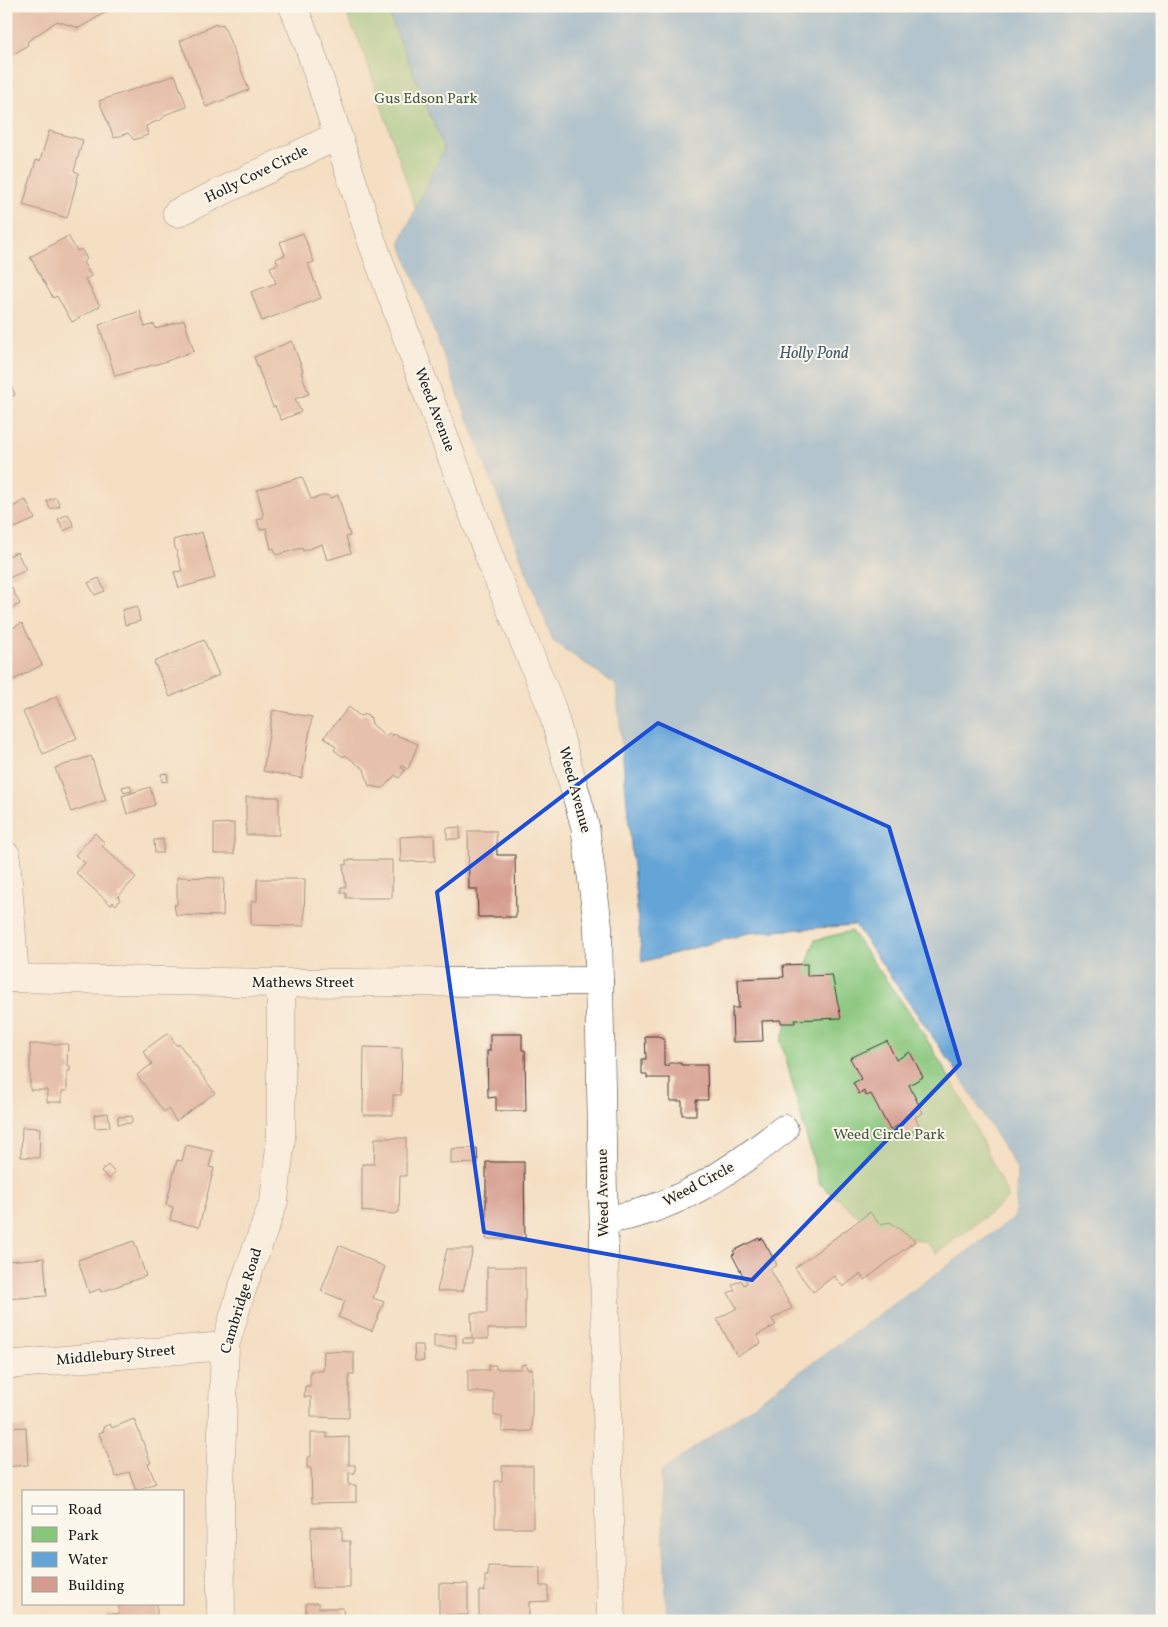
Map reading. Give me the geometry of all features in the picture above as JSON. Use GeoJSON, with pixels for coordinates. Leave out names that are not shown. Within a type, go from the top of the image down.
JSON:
{"type":"FeatureCollection","features":[{"type":"Feature","properties":{"kind":"street","name":"Weed Avenue"},"geometry":{"type":"LineString","coordinates":[[293,6],[309,46],[337,136],[421,376],[494,569],[551,706],[585,826],[598,926],[611,1621]]}},
{"type":"Feature","properties":{"kind":"street","name":"Holly Cove Circle"},"geometry":{"type":"LineString","coordinates":[[177,214],[337,136]]}},
{"type":"Feature","properties":{"kind":"street"},"geometry":{"type":"LineString","coordinates":[[6,855],[11,978]]}},
{"type":"Feature","properties":{"kind":"street","name":"Mathews Street"},"geometry":{"type":"LineString","coordinates":[[11,978],[281,983],[599,981]]}},
{"type":"Feature","properties":{"kind":"street","name":"Cambridge Road"},"geometry":{"type":"LineString","coordinates":[[221,1621],[220,1486],[225,1346],[241,1292],[274,1200],[281,1138],[281,983]]}},
{"type":"Feature","properties":{"kind":"street","name":"Weed Circle"},"geometry":{"type":"LineString","coordinates":[[604,1220],[632,1217],[673,1202],[744,1161],[784,1129]]}},
{"type":"Feature","properties":{"kind":"street","name":"Middlebury Street"},"geometry":{"type":"LineString","coordinates":[[6,1365],[225,1346]]}},
{"type":"Feature","properties":{"kind":"highlighted area"},"geometry":{"type":"Polygon","coordinates":[[[658,723],[889,827],[960,1064],[752,1280],[484,1232],[437,892],[658,723]]]}},
{"type":"Feature","properties":{"kind":"green space","name":"Gus Edson Park"},"geometry":{"type":"Polygon","coordinates":[[[343,6],[432,6],[472,95],[441,286],[363,50],[343,6]]]}},
{"type":"Feature","properties":{"kind":"green space","name":"Weed Circle Park"},"geometry":{"type":"Polygon","coordinates":[[[851,931],[917,1023],[962,1099],[1009,1198],[936,1254],[926,1242],[871,1227],[819,1183],[781,1041],[815,940],[851,931]]]}},
{"type":"Feature","properties":{"kind":"water","name":"Holly Pond"},"geometry":{"type":"Polygon","coordinates":[[[386,6],[1162,6],[1162,1621],[667,1621],[661,1472],[1015,1217],[1017,1169],[958,1073],[855,925],[749,933],[642,962],[616,685],[553,641],[400,242],[444,149],[386,6]]]}},
{"type":"Feature","properties":{"kind":"building"},"geometry":{"type":"Polygon","coordinates":[[[18,6],[110,6],[108,11],[79,28],[57,21],[27,42],[28,45],[6,59],[6,10],[9,8],[11,11],[18,6]]]}},
{"type":"Feature","properties":{"kind":"building"},"geometry":{"type":"Polygon","coordinates":[[[216,24],[217,26],[223,24],[249,90],[206,107],[180,41],[216,24]]]}},
{"type":"Feature","properties":{"kind":"building"},"geometry":{"type":"Polygon","coordinates":[[[175,75],[187,107],[167,114],[162,119],[146,126],[148,135],[134,140],[128,133],[114,138],[99,101],[175,75]]]}},
{"type":"Feature","properties":{"kind":"building"},"geometry":{"type":"Polygon","coordinates":[[[49,131],[83,140],[74,171],[79,173],[67,218],[23,205],[36,160],[40,161],[49,131]]]}},
{"type":"Feature","properties":{"kind":"building"},"geometry":{"type":"Polygon","coordinates":[[[303,233],[314,262],[308,264],[321,298],[262,321],[251,292],[276,283],[270,267],[278,264],[276,259],[285,255],[280,242],[303,233]]]}},
{"type":"Feature","properties":{"kind":"building"},"geometry":{"type":"Polygon","coordinates":[[[68,236],[77,251],[81,249],[87,259],[83,262],[91,276],[85,279],[100,306],[72,322],[57,296],[53,298],[30,257],[68,236]]]}},
{"type":"Feature","properties":{"kind":"building"},"geometry":{"type":"Polygon","coordinates":[[[140,311],[145,327],[154,324],[156,329],[184,320],[194,351],[115,376],[99,325],[140,311]]]}},
{"type":"Feature","properties":{"kind":"building"},"geometry":{"type":"Polygon","coordinates":[[[292,341],[309,394],[295,399],[301,412],[281,420],[275,406],[273,407],[254,357],[292,341]]]}},
{"type":"Feature","properties":{"kind":"building"},"geometry":{"type":"Polygon","coordinates":[[[10,383],[15,395],[6,399],[6,384],[10,383]]]}},
{"type":"Feature","properties":{"kind":"building"},"geometry":{"type":"Polygon","coordinates":[[[302,477],[311,499],[327,495],[331,498],[338,495],[350,536],[346,537],[351,553],[327,560],[322,544],[303,551],[302,548],[276,555],[274,548],[271,549],[266,528],[260,530],[257,519],[263,518],[263,513],[257,490],[302,477]]]}},
{"type":"Feature","properties":{"kind":"building"},"geometry":{"type":"Polygon","coordinates":[[[56,497],[60,506],[50,509],[47,501],[56,497]]]}},
{"type":"Feature","properties":{"kind":"building"},"geometry":{"type":"Polygon","coordinates":[[[26,500],[35,519],[6,532],[6,510],[26,500]]]}},
{"type":"Feature","properties":{"kind":"building"},"geometry":{"type":"Polygon","coordinates":[[[68,514],[74,526],[64,531],[58,519],[68,514]]]}},
{"type":"Feature","properties":{"kind":"building"},"geometry":{"type":"Polygon","coordinates":[[[202,532],[215,578],[179,588],[174,572],[182,571],[173,540],[202,532]]]}},
{"type":"Feature","properties":{"kind":"building"},"geometry":{"type":"Polygon","coordinates":[[[17,552],[26,570],[7,579],[20,604],[6,611],[6,557],[17,552]]]}},
{"type":"Feature","properties":{"kind":"building"},"geometry":{"type":"Polygon","coordinates":[[[99,578],[105,591],[95,595],[88,583],[99,578]]]}},
{"type":"Feature","properties":{"kind":"building"},"geometry":{"type":"Polygon","coordinates":[[[137,606],[140,621],[125,625],[122,610],[137,606]]]}},
{"type":"Feature","properties":{"kind":"building"},"geometry":{"type":"Polygon","coordinates":[[[22,623],[42,665],[9,682],[6,676],[6,631],[22,623]]]}},
{"type":"Feature","properties":{"kind":"building"},"geometry":{"type":"Polygon","coordinates":[[[204,640],[219,675],[170,697],[154,662],[204,640]]]}},
{"type":"Feature","properties":{"kind":"building"},"geometry":{"type":"Polygon","coordinates":[[[57,696],[77,738],[43,754],[23,712],[57,696]]]}},
{"type":"Feature","properties":{"kind":"building"},"geometry":{"type":"Polygon","coordinates":[[[349,707],[360,716],[366,714],[371,719],[372,724],[386,736],[389,733],[393,736],[394,734],[418,744],[408,769],[402,766],[401,768],[405,770],[399,778],[395,775],[383,788],[369,786],[364,769],[345,755],[343,757],[334,750],[336,747],[324,737],[349,707]]]}},
{"type":"Feature","properties":{"kind":"building"},"geometry":{"type":"Polygon","coordinates":[[[273,710],[312,717],[302,778],[263,771],[273,710]]]}},
{"type":"Feature","properties":{"kind":"building"},"geometry":{"type":"Polygon","coordinates":[[[91,756],[106,800],[71,812],[55,768],[91,756]]]}},
{"type":"Feature","properties":{"kind":"building"},"geometry":{"type":"Polygon","coordinates":[[[167,773],[168,781],[162,782],[161,774],[167,773]]]}},
{"type":"Feature","properties":{"kind":"building"},"geometry":{"type":"Polygon","coordinates":[[[130,785],[132,791],[124,793],[122,787],[130,785]]]}},
{"type":"Feature","properties":{"kind":"building"},"geometry":{"type":"Polygon","coordinates":[[[150,787],[155,805],[127,814],[122,796],[150,787]]]}},
{"type":"Feature","properties":{"kind":"building"},"geometry":{"type":"Polygon","coordinates":[[[246,797],[279,797],[279,835],[246,835],[246,797]]]}},
{"type":"Feature","properties":{"kind":"building"},"geometry":{"type":"Polygon","coordinates":[[[234,823],[234,854],[214,854],[214,824],[234,823]]]}},
{"type":"Feature","properties":{"kind":"building"},"geometry":{"type":"Polygon","coordinates":[[[460,827],[460,839],[447,839],[447,828],[460,827]]]}},
{"type":"Feature","properties":{"kind":"building"},"geometry":{"type":"Polygon","coordinates":[[[468,831],[496,831],[497,855],[515,855],[516,917],[478,917],[477,889],[469,889],[468,831]]]}},
{"type":"Feature","properties":{"kind":"building"},"geometry":{"type":"Polygon","coordinates":[[[95,833],[105,843],[102,846],[136,877],[118,897],[120,900],[116,905],[113,902],[111,905],[76,873],[85,863],[75,855],[95,833]]]}},
{"type":"Feature","properties":{"kind":"building"},"geometry":{"type":"Polygon","coordinates":[[[434,835],[435,861],[401,862],[400,837],[434,835]]]}},
{"type":"Feature","properties":{"kind":"building"},"geometry":{"type":"Polygon","coordinates":[[[163,839],[163,853],[155,853],[154,840],[163,839]]]}},
{"type":"Feature","properties":{"kind":"building"},"geometry":{"type":"Polygon","coordinates":[[[346,860],[392,860],[392,898],[346,898],[346,893],[341,893],[341,887],[346,887],[343,865],[346,865],[346,860]]]}},
{"type":"Feature","properties":{"kind":"building"},"geometry":{"type":"Polygon","coordinates":[[[177,877],[224,878],[223,916],[176,915],[174,905],[177,905],[177,877]]]}},
{"type":"Feature","properties":{"kind":"building"},"geometry":{"type":"Polygon","coordinates":[[[257,879],[305,879],[304,926],[251,925],[251,901],[257,901],[257,879]]]}},
{"type":"Feature","properties":{"kind":"building"},"geometry":{"type":"Polygon","coordinates":[[[807,964],[807,976],[832,975],[841,1018],[795,1020],[795,1023],[781,1023],[781,1020],[762,1021],[763,1041],[733,1042],[732,1008],[739,1008],[738,979],[784,977],[783,965],[807,964]]]}},
{"type":"Feature","properties":{"kind":"building"},"geometry":{"type":"Polygon","coordinates":[[[168,1033],[177,1046],[179,1044],[215,1093],[176,1121],[168,1109],[164,1112],[137,1075],[152,1064],[143,1051],[168,1033]]]}},
{"type":"Feature","properties":{"kind":"building"},"geometry":{"type":"Polygon","coordinates":[[[490,1034],[522,1034],[522,1050],[525,1050],[526,1111],[496,1111],[496,1097],[488,1098],[487,1051],[490,1051],[490,1034]]]}},
{"type":"Feature","properties":{"kind":"building"},"geometry":{"type":"Polygon","coordinates":[[[645,1036],[658,1036],[664,1040],[664,1066],[669,1066],[669,1063],[707,1065],[708,1100],[696,1100],[696,1115],[682,1115],[682,1101],[670,1101],[670,1078],[647,1078],[647,1074],[642,1074],[642,1059],[646,1059],[645,1036]]]}},
{"type":"Feature","properties":{"kind":"building"},"geometry":{"type":"Polygon","coordinates":[[[887,1041],[896,1060],[910,1052],[923,1077],[909,1085],[923,1113],[915,1117],[920,1127],[904,1136],[899,1125],[890,1130],[871,1094],[866,1096],[864,1091],[859,1094],[853,1083],[861,1079],[850,1058],[887,1041]]]}},
{"type":"Feature","properties":{"kind":"building"},"geometry":{"type":"Polygon","coordinates":[[[30,1044],[68,1044],[67,1066],[70,1066],[70,1071],[67,1071],[67,1091],[62,1091],[62,1102],[47,1102],[47,1090],[30,1090],[30,1044]]]}},
{"type":"Feature","properties":{"kind":"building"},"geometry":{"type":"Polygon","coordinates":[[[364,1047],[402,1048],[401,1095],[393,1095],[393,1115],[363,1115],[364,1047]]]}},
{"type":"Feature","properties":{"kind":"building"},"geometry":{"type":"Polygon","coordinates":[[[108,1113],[110,1127],[95,1128],[94,1115],[108,1113]]]}},
{"type":"Feature","properties":{"kind":"building"},"geometry":{"type":"Polygon","coordinates":[[[132,1116],[132,1123],[118,1124],[118,1117],[132,1116]]]}},
{"type":"Feature","properties":{"kind":"building"},"geometry":{"type":"Polygon","coordinates":[[[22,1127],[40,1128],[39,1158],[21,1157],[22,1127]]]}},
{"type":"Feature","properties":{"kind":"building"},"geometry":{"type":"Polygon","coordinates":[[[375,1138],[406,1138],[406,1176],[400,1176],[399,1212],[394,1214],[362,1211],[362,1164],[374,1164],[375,1138]]]}},
{"type":"Feature","properties":{"kind":"building"},"geometry":{"type":"Polygon","coordinates":[[[186,1145],[213,1151],[209,1167],[214,1168],[199,1227],[170,1220],[173,1207],[166,1205],[177,1160],[182,1161],[186,1145]]]}},
{"type":"Feature","properties":{"kind":"building"},"geometry":{"type":"Polygon","coordinates":[[[477,1148],[478,1163],[451,1164],[451,1149],[477,1148]]]}},
{"type":"Feature","properties":{"kind":"building"},"geometry":{"type":"Polygon","coordinates":[[[486,1162],[524,1162],[525,1239],[486,1239],[486,1162]]]}},
{"type":"Feature","properties":{"kind":"building"},"geometry":{"type":"Polygon","coordinates":[[[108,1165],[115,1173],[109,1179],[101,1171],[108,1165]]]}},
{"type":"Feature","properties":{"kind":"building"},"geometry":{"type":"Polygon","coordinates":[[[870,1212],[879,1224],[890,1222],[915,1241],[865,1280],[860,1274],[843,1287],[834,1276],[813,1292],[795,1268],[870,1212]]]}},
{"type":"Feature","properties":{"kind":"building"},"geometry":{"type":"Polygon","coordinates":[[[759,1238],[760,1240],[762,1238],[777,1265],[770,1269],[792,1308],[772,1319],[776,1325],[757,1335],[761,1343],[737,1356],[717,1319],[737,1308],[728,1293],[735,1290],[732,1285],[741,1280],[744,1285],[747,1283],[732,1255],[735,1254],[733,1251],[759,1238]]]}},
{"type":"Feature","properties":{"kind":"building"},"geometry":{"type":"Polygon","coordinates":[[[134,1241],[146,1276],[101,1292],[100,1289],[89,1293],[78,1260],[134,1241]]]}},
{"type":"Feature","properties":{"kind":"building"},"geometry":{"type":"Polygon","coordinates":[[[339,1245],[385,1267],[373,1298],[384,1302],[372,1331],[338,1317],[345,1301],[321,1291],[339,1245]]]}},
{"type":"Feature","properties":{"kind":"building"},"geometry":{"type":"Polygon","coordinates":[[[447,1249],[473,1249],[463,1291],[437,1291],[447,1249]]]}},
{"type":"Feature","properties":{"kind":"building"},"geometry":{"type":"Polygon","coordinates":[[[44,1258],[47,1296],[6,1299],[6,1261],[44,1258]]]}},
{"type":"Feature","properties":{"kind":"building"},"geometry":{"type":"Polygon","coordinates":[[[487,1267],[525,1267],[525,1329],[488,1329],[488,1339],[473,1339],[473,1343],[463,1343],[463,1338],[472,1338],[471,1313],[487,1313],[487,1267]]]}},
{"type":"Feature","properties":{"kind":"building"},"geometry":{"type":"Polygon","coordinates":[[[434,1335],[456,1335],[456,1348],[434,1348],[434,1335]]]}},
{"type":"Feature","properties":{"kind":"building"},"geometry":{"type":"Polygon","coordinates":[[[414,1345],[423,1345],[424,1361],[415,1361],[414,1345]]]}},
{"type":"Feature","properties":{"kind":"building"},"geometry":{"type":"Polygon","coordinates":[[[324,1351],[354,1352],[354,1374],[349,1374],[349,1418],[311,1417],[311,1397],[304,1397],[305,1386],[310,1386],[310,1371],[323,1371],[324,1351]]]}},
{"type":"Feature","properties":{"kind":"building"},"geometry":{"type":"Polygon","coordinates":[[[526,1364],[527,1369],[532,1369],[532,1431],[502,1432],[502,1416],[494,1416],[494,1392],[468,1392],[468,1370],[489,1370],[489,1365],[496,1365],[496,1369],[521,1369],[521,1365],[526,1364]]]}},
{"type":"Feature","properties":{"kind":"building"},"geometry":{"type":"Polygon","coordinates":[[[134,1419],[151,1463],[148,1464],[156,1483],[136,1490],[129,1472],[116,1477],[99,1433],[104,1431],[103,1427],[110,1424],[112,1428],[134,1419]]]}},
{"type":"Feature","properties":{"kind":"building"},"geometry":{"type":"Polygon","coordinates":[[[26,1427],[28,1465],[6,1467],[6,1428],[26,1427]]]}},
{"type":"Feature","properties":{"kind":"building"},"geometry":{"type":"Polygon","coordinates":[[[311,1433],[327,1433],[327,1438],[349,1437],[349,1465],[355,1465],[355,1473],[349,1473],[349,1485],[356,1485],[356,1502],[312,1503],[311,1468],[307,1468],[307,1457],[311,1457],[311,1433]]]}},
{"type":"Feature","properties":{"kind":"building"},"geometry":{"type":"Polygon","coordinates":[[[502,1466],[533,1466],[533,1528],[495,1528],[495,1481],[502,1481],[502,1466]]]}},
{"type":"Feature","properties":{"kind":"building"},"geometry":{"type":"Polygon","coordinates":[[[311,1527],[342,1527],[342,1541],[350,1541],[350,1588],[312,1588],[311,1527]]]}},
{"type":"Feature","properties":{"kind":"building"},"geometry":{"type":"Polygon","coordinates":[[[488,1566],[540,1567],[540,1586],[548,1586],[548,1601],[529,1602],[529,1621],[484,1621],[484,1616],[479,1616],[479,1591],[485,1591],[485,1576],[488,1576],[488,1566]]]}},
{"type":"Feature","properties":{"kind":"building"},"geometry":{"type":"Polygon","coordinates":[[[439,1583],[468,1584],[468,1615],[439,1615],[439,1583]]]}},
{"type":"Feature","properties":{"kind":"building"},"geometry":{"type":"Polygon","coordinates":[[[306,1603],[319,1603],[319,1608],[343,1608],[344,1621],[306,1621],[306,1603]]]}},
{"type":"Feature","properties":{"kind":"building"},"geometry":{"type":"Polygon","coordinates":[[[119,1604],[157,1604],[157,1621],[106,1621],[106,1614],[119,1614],[119,1604]]]}}]}
